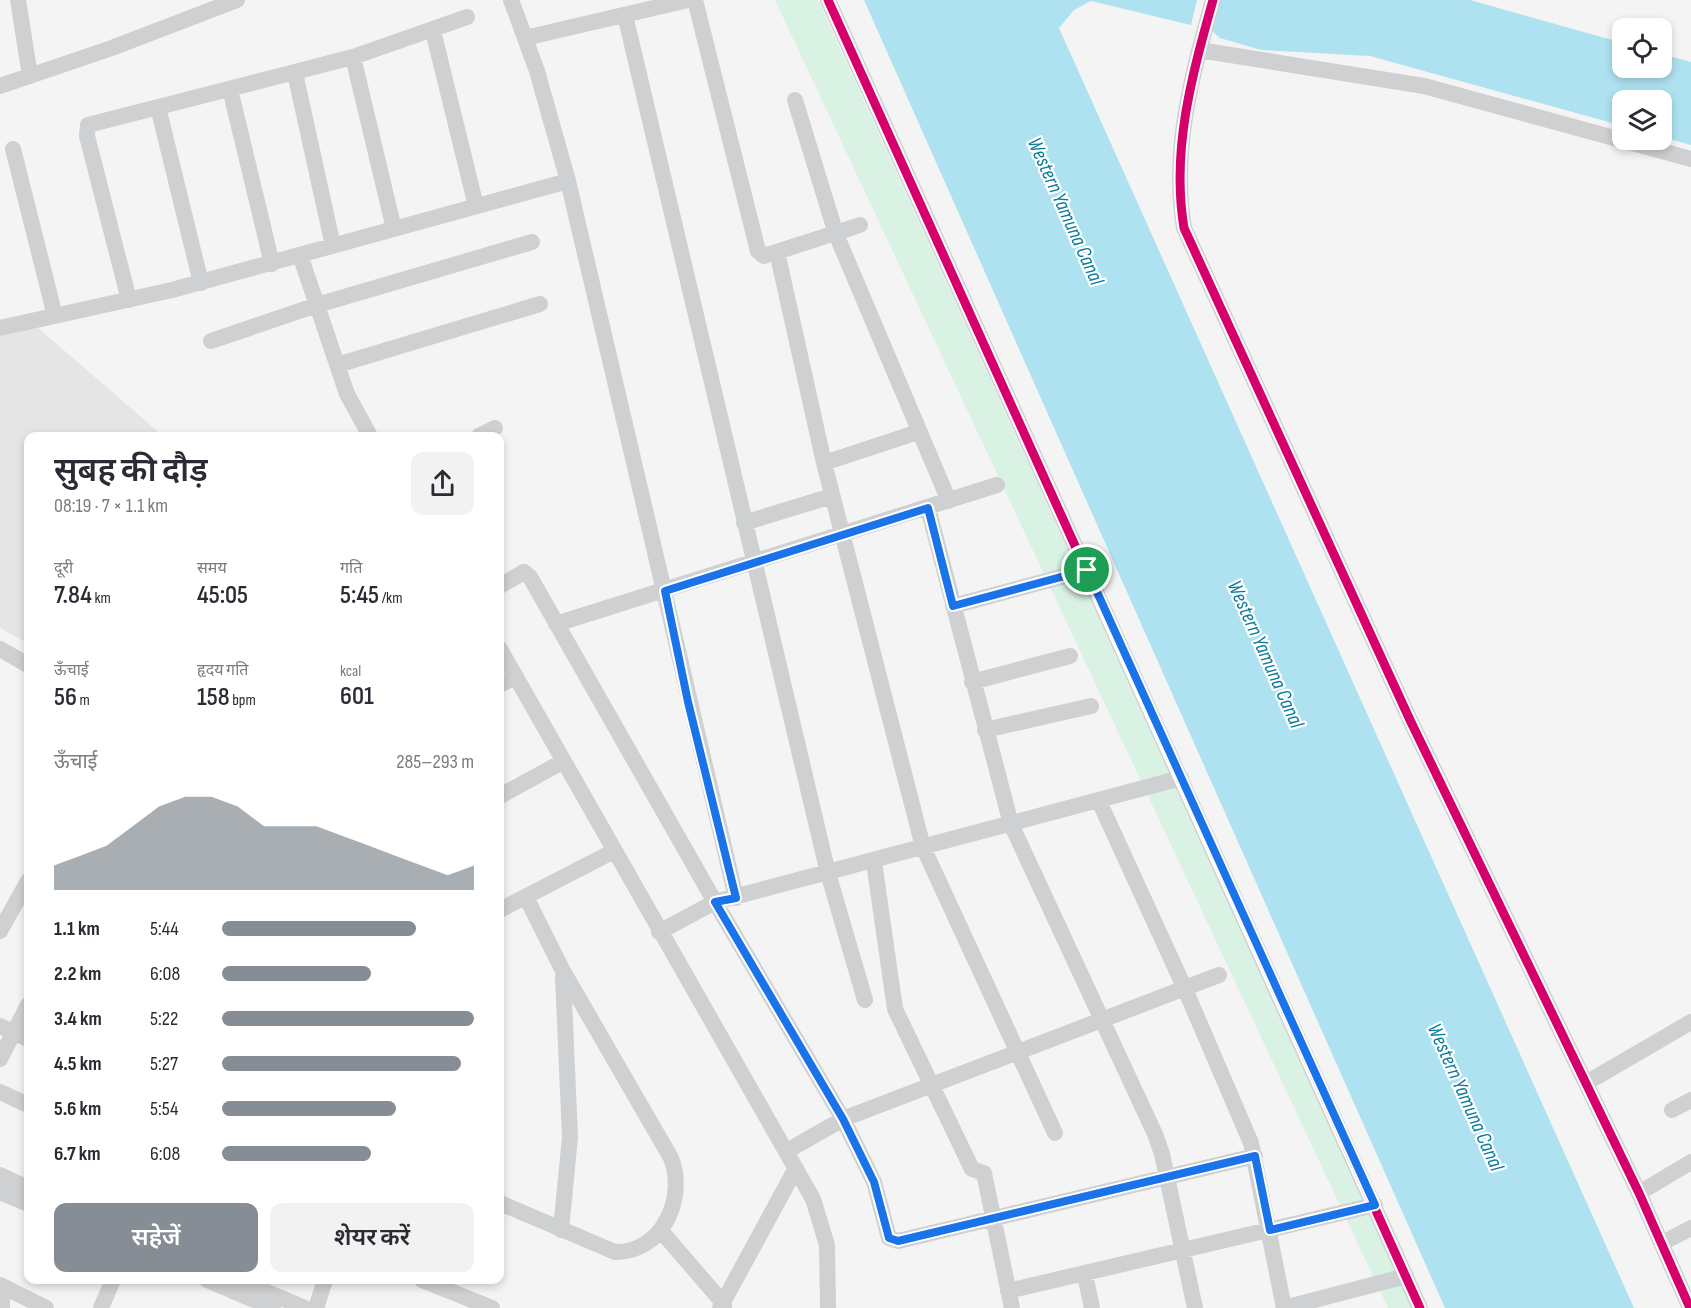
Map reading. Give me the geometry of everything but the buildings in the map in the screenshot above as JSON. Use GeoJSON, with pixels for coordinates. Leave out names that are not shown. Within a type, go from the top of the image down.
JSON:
{"type":"FeatureCollection","features":[{"type":"Feature","properties":{"kind":"street"},"geometry":{"type":"LineString","coordinates":[[18,0],[30,76]]}},
{"type":"Feature","properties":{"kind":"street"},"geometry":{"type":"LineString","coordinates":[[0,86],[211,5],[237,0]]}},
{"type":"Feature","properties":{"kind":"street"},"geometry":{"type":"LineString","coordinates":[[511,0],[550,114],[568,181],[665,591],[688,702],[736,898]]}},
{"type":"Feature","properties":{"kind":"street"},"geometry":{"type":"LineString","coordinates":[[828,0],[1420,1308]]}},
{"type":"Feature","properties":{"kind":"street"},"geometry":{"type":"LineString","coordinates":[[1213,0],[1185,108],[1181,137],[1180,202],[1184,228],[1405,710],[1639,1193],[1690,1308]]}},
{"type":"Feature","properties":{"kind":"street"},"geometry":{"type":"LineString","coordinates":[[525,38],[686,1],[758,251],[764,256],[860,225]]}},
{"type":"Feature","properties":{"kind":"street"},"geometry":{"type":"LineString","coordinates":[[624,15],[828,873],[865,1000]]}},
{"type":"Feature","properties":{"kind":"street"},"geometry":{"type":"LineString","coordinates":[[129,300],[86,128],[95,122],[353,57],[433,31],[467,17]]}},
{"type":"Feature","properties":{"kind":"street"},"geometry":{"type":"LineString","coordinates":[[433,31],[476,206]]}},
{"type":"Feature","properties":{"kind":"street"},"geometry":{"type":"LineString","coordinates":[[1199,50],[1424,86],[1691,159]]}},
{"type":"Feature","properties":{"kind":"street"},"geometry":{"type":"LineString","coordinates":[[353,57],[394,229]]}},
{"type":"Feature","properties":{"kind":"street"},"geometry":{"type":"LineString","coordinates":[[295,73],[333,246]]}},
{"type":"Feature","properties":{"kind":"street"},"geometry":{"type":"LineString","coordinates":[[230,89],[272,264]]}},
{"type":"Feature","properties":{"kind":"street"},"geometry":{"type":"LineString","coordinates":[[795,100],[836,234],[949,501]]}},
{"type":"Feature","properties":{"kind":"street"},"geometry":{"type":"LineString","coordinates":[[158,106],[201,283]]}},
{"type":"Feature","properties":{"kind":"street"},"geometry":{"type":"LineString","coordinates":[[13,149],[55,316]]}},
{"type":"Feature","properties":{"kind":"street"},"geometry":{"type":"LineString","coordinates":[[0,328],[201,283],[568,181]]}},
{"type":"Feature","properties":{"kind":"street"},"geometry":{"type":"LineString","coordinates":[[211,341],[317,305],[532,242]]}},
{"type":"Feature","properties":{"kind":"street"},"geometry":{"type":"LineString","coordinates":[[777,252],[832,496],[923,848],[1055,1133]]}},
{"type":"Feature","properties":{"kind":"street"},"geometry":{"type":"LineString","coordinates":[[300,255],[347,394],[368,432]]}},
{"type":"Feature","properties":{"kind":"street"},"geometry":{"type":"LineString","coordinates":[[337,364],[540,304]]}},
{"type":"Feature","properties":{"kind":"street"},"geometry":{"type":"LineString","coordinates":[[487,432],[495,428]]}},
{"type":"Feature","properties":{"kind":"street"},"geometry":{"type":"LineString","coordinates":[[824,463],[918,432]]}},
{"type":"Feature","properties":{"kind":"street"},"geometry":{"type":"LineString","coordinates":[[556,624],[753,564],[997,485]]}},
{"type":"Feature","properties":{"kind":"street"},"geometry":{"type":"LineString","coordinates":[[744,523],[832,496]]}},
{"type":"Feature","properties":{"kind":"street"},"geometry":{"type":"LineString","coordinates":[[928,508],[984,730],[1011,824],[1155,1134],[1168,1178],[1195,1308]]}},
{"type":"Feature","properties":{"kind":"street"},"geometry":{"type":"LineString","coordinates":[[953,606],[1087,570]]}},
{"type":"Feature","properties":{"kind":"street"},"geometry":{"type":"LineString","coordinates":[[504,584],[524,572],[530,577],[715,902],[843,1119],[874,1182],[889,1238],[898,1241],[1255,1156]]}},
{"type":"Feature","properties":{"kind":"street"},"geometry":{"type":"LineString","coordinates":[[0,649],[24,662]]}},
{"type":"Feature","properties":{"kind":"street"},"geometry":{"type":"LineString","coordinates":[[504,656],[813,1199],[827,1245],[828,1308]]}},
{"type":"Feature","properties":{"kind":"street"},"geometry":{"type":"LineString","coordinates":[[972,682],[1070,656]]}},
{"type":"Feature","properties":{"kind":"street"},"geometry":{"type":"LineString","coordinates":[[504,683],[516,676]]}},
{"type":"Feature","properties":{"kind":"street"},"geometry":{"type":"LineString","coordinates":[[984,730],[1091,706]]}},
{"type":"Feature","properties":{"kind":"street"},"geometry":{"type":"LineString","coordinates":[[504,794],[564,761]]}},
{"type":"Feature","properties":{"kind":"street"},"geometry":{"type":"LineString","coordinates":[[659,932],[715,902],[874,862],[1182,778]]}},
{"type":"Feature","properties":{"kind":"street"},"geometry":{"type":"LineString","coordinates":[[1099,801],[1185,988],[1255,1156],[1284,1308],[1406,1276]]}},
{"type":"Feature","properties":{"kind":"street"},"geometry":{"type":"LineString","coordinates":[[504,908],[614,850]]}},
{"type":"Feature","properties":{"kind":"street"},"geometry":{"type":"LineString","coordinates":[[874,862],[891,994],[899,1019],[972,1169],[984,1173],[1012,1308]]}},
{"type":"Feature","properties":{"kind":"street"},"geometry":{"type":"LineString","coordinates":[[0,931],[6,907],[24,886]]}},
{"type":"Feature","properties":{"kind":"street"},"geometry":{"type":"LineString","coordinates":[[504,1205],[615,1252],[627,1252],[642,1247],[661,1231],[676,1192],[675,1169],[563,971],[526,897]]}},
{"type":"Feature","properties":{"kind":"street"},"geometry":{"type":"LineString","coordinates":[[561,1230],[570,1137],[563,971]]}},
{"type":"Feature","properties":{"kind":"street"},"geometry":{"type":"LineString","coordinates":[[787,1151],[843,1119],[1219,975]]}},
{"type":"Feature","properties":{"kind":"street"},"geometry":{"type":"LineString","coordinates":[[0,1059],[24,1013]]}},
{"type":"Feature","properties":{"kind":"street"},"geometry":{"type":"LineString","coordinates":[[1586,1083],[1691,1022]]}},
{"type":"Feature","properties":{"kind":"street"},"geometry":{"type":"LineString","coordinates":[[0,1092],[24,1103]]}},
{"type":"Feature","properties":{"kind":"street"},"geometry":{"type":"LineString","coordinates":[[1672,1110],[1691,1100]]}},
{"type":"Feature","properties":{"kind":"street"},"geometry":{"type":"LineString","coordinates":[[1639,1193],[1691,1162]]}},
{"type":"Feature","properties":{"kind":"street"},"geometry":{"type":"LineString","coordinates":[[661,1231],[723,1306],[796,1168]]}},
{"type":"Feature","properties":{"kind":"street"},"geometry":{"type":"LineString","coordinates":[[0,1175],[24,1186]]}},
{"type":"Feature","properties":{"kind":"street"},"geometry":{"type":"LineString","coordinates":[[0,1192],[24,1202]]}},
{"type":"Feature","properties":{"kind":"street"},"geometry":{"type":"LineString","coordinates":[[1008,1291],[1085,1275],[1375,1205]]}},
{"type":"Feature","properties":{"kind":"street"},"geometry":{"type":"LineString","coordinates":[[1662,1243],[1691,1228]]}},
{"type":"Feature","properties":{"kind":"street"},"geometry":{"type":"LineString","coordinates":[[1085,1275],[1092,1308]]}},
{"type":"Feature","properties":{"kind":"street"},"geometry":{"type":"LineString","coordinates":[[101,1308],[111,1284]]}},
{"type":"Feature","properties":{"kind":"street"},"geometry":{"type":"LineString","coordinates":[[216,1284],[273,1308]]}},
{"type":"Feature","properties":{"kind":"street"},"geometry":{"type":"LineString","coordinates":[[248,1284],[305,1308]]}},
{"type":"Feature","properties":{"kind":"street"},"geometry":{"type":"LineString","coordinates":[[316,1308],[324,1284]]}},
{"type":"Feature","properties":{"kind":"street"},"geometry":{"type":"LineString","coordinates":[[444,1284],[492,1308]]}},
{"type":"Feature","properties":{"kind":"street"},"geometry":{"type":"LineString","coordinates":[[2,1308],[1,1286],[46,1308]]}},
{"type":"Feature","properties":{"kind":"shaded area"},"geometry":{"type":"Polygon","coordinates":[[[37,327],[158,432],[24,432],[24,641],[0,628],[0,336],[37,327]]]}},
{"type":"Feature","properties":{"kind":"green space"},"geometry":{"type":"Polygon","coordinates":[[[775,0],[818,0],[1412,1308],[1388,1308],[775,0]]]}},
{"type":"Feature","properties":{"kind":"water","name":"Western Yamuna Canal"},"geometry":{"type":"Polygon","coordinates":[[[864,0],[1197,0],[1191,25],[1091,1],[1074,10],[1059,28],[1634,1308],[1445,1308],[864,0]]]}},
{"type":"Feature","properties":{"kind":"water"},"geometry":{"type":"Polygon","coordinates":[[[1219,0],[1470,0],[1612,40],[1612,78],[1672,78],[1672,57],[1691,62],[1691,145],[1672,140],[1672,90],[1612,90],[1612,123],[1370,56],[1261,50],[1220,38],[1211,30],[1219,0]]]}},
{"type":"Feature","properties":{"kind":"cycle path"},"geometry":{"type":"LineString","coordinates":[[828,0],[1420,1308]]}},
{"type":"Feature","properties":{"kind":"cycle path"},"geometry":{"type":"LineString","coordinates":[[1213,0],[1191,85],[1182,141],[1180,170],[1184,228],[1410,720],[1639,1193],[1690,1308]]}},
{"type":"Feature","properties":{"kind":"route"},"geometry":{"type":"LineString","coordinates":[[928,508],[953,606],[1087,570],[1375,1205],[1270,1230],[1255,1156],[898,1241],[893,1240],[889,1238],[879,1196],[867,1165],[843,1119],[715,902],[736,898],[688,702],[665,591],[928,508]]}}]}
